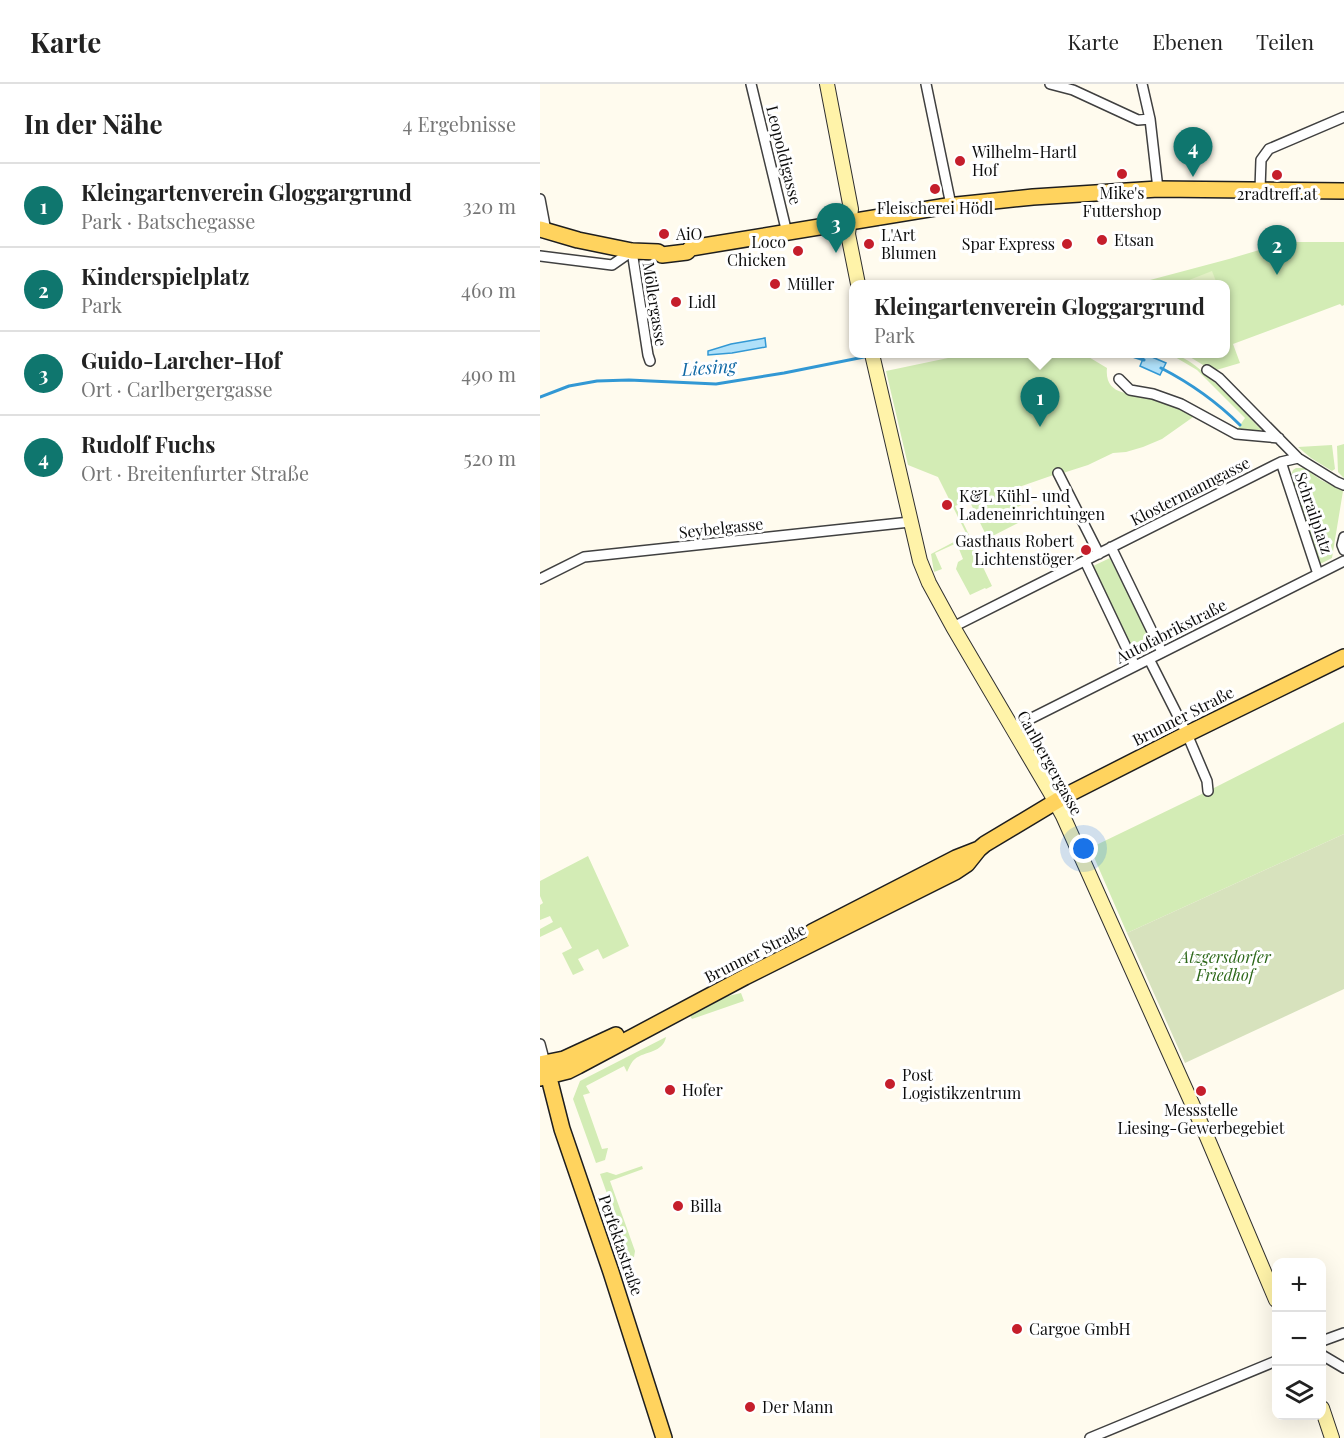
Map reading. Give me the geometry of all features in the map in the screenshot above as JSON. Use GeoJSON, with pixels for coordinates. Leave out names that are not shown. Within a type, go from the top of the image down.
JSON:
{"type":"FeatureCollection","features":[{"type":"Feature","properties":{"kind":"main road"},"geometry":{"type":"LineString","coordinates":[[543,230],[632,251],[658,252],[662,248],[686,246],[691,248],[951,205],[1033,197],[1158,189],[1344,191]]}},
{"type":"Feature","properties":{"kind":"main road","name":"Brunner Straße"},"geometry":{"type":"LineString","coordinates":[[543,1071],[956,858],[979,849],[1065,796],[1344,657]]}},
{"type":"Feature","properties":{"kind":"main road","name":"Perfektastraße"},"geometry":{"type":"LineString","coordinates":[[543,1071],[664,1438]]}},
{"type":"Feature","properties":{"kind":"street","name":"Leopoldigasse"},"geometry":{"type":"LineString","coordinates":[[751,84],[787,233]]}},
{"type":"Feature","properties":{"kind":"street"},"geometry":{"type":"LineString","coordinates":[[827,84],[851,209],[848,234],[857,280]]}},
{"type":"Feature","properties":{"kind":"street"},"geometry":{"type":"LineString","coordinates":[[926,84],[951,205]]}},
{"type":"Feature","properties":{"kind":"street"},"geometry":{"type":"LineString","coordinates":[[1050,84],[1072,90],[1138,120],[1150,119]]}},
{"type":"Feature","properties":{"kind":"street"},"geometry":{"type":"LineString","coordinates":[[1142,84],[1150,119],[1158,189]]}},
{"type":"Feature","properties":{"kind":"street"},"geometry":{"type":"LineString","coordinates":[[1260,189],[1261,160],[1269,149],[1344,117]]}},
{"type":"Feature","properties":{"kind":"street"},"geometry":{"type":"LineString","coordinates":[[540,199],[543,230]]}},
{"type":"Feature","properties":{"kind":"street"},"geometry":{"type":"LineString","coordinates":[[540,256],[612,265],[632,251]]}},
{"type":"Feature","properties":{"kind":"street","name":"Möllergasse"},"geometry":{"type":"LineString","coordinates":[[632,251],[650,361]]}},
{"type":"Feature","properties":{"kind":"street","name":"Carlbergergasse"},"geometry":{"type":"LineString","coordinates":[[873,358],[910,522],[920,561],[929,583],[1055,802],[1207,1137],[1272,1291]]}},
{"type":"Feature","properties":{"kind":"street"},"geometry":{"type":"LineString","coordinates":[[1207,370],[1219,378],[1298,458]]}},
{"type":"Feature","properties":{"kind":"street"},"geometry":{"type":"LineString","coordinates":[[1119,379],[1130,390],[1153,394],[1181,404],[1236,434],[1278,438]]}},
{"type":"Feature","properties":{"kind":"street","name":"Schrailplatz"},"geometry":{"type":"LineString","coordinates":[[1318,574],[1281,462],[1298,458],[1344,485]]}},
{"type":"Feature","properties":{"kind":"street","name":"Klostermanngasse"},"geometry":{"type":"LineString","coordinates":[[953,627],[1281,462]]}},
{"type":"Feature","properties":{"kind":"street"},"geometry":{"type":"LineString","coordinates":[[1058,473],[1099,554]]}},
{"type":"Feature","properties":{"kind":"street","name":"Seybelgasse"},"geometry":{"type":"LineString","coordinates":[[540,579],[584,557],[910,522]]}},
{"type":"Feature","properties":{"kind":"street","name":"Schrailplatz"},"geometry":{"type":"LineString","coordinates":[[1344,537],[1342,545],[1344,550]]}},
{"type":"Feature","properties":{"kind":"street"},"geometry":{"type":"LineString","coordinates":[[1111,547],[1162,652]]}},
{"type":"Feature","properties":{"kind":"street"},"geometry":{"type":"LineString","coordinates":[[1085,561],[1135,666]]}},
{"type":"Feature","properties":{"kind":"street","name":"Autofabrikstraße"},"geometry":{"type":"LineString","coordinates":[[1012,728],[1344,561]]}},
{"type":"Feature","properties":{"kind":"street"},"geometry":{"type":"LineString","coordinates":[[1149,659],[1186,734],[1207,781],[1208,791]]}},
{"type":"Feature","properties":{"kind":"street"},"geometry":{"type":"LineString","coordinates":[[540,1044],[543,1071]]}},
{"type":"Feature","properties":{"kind":"street"},"geometry":{"type":"LineString","coordinates":[[1326,1340],[1344,1333]]}},
{"type":"Feature","properties":{"kind":"street"},"geometry":{"type":"LineString","coordinates":[[1326,1357],[1344,1368]]}},
{"type":"Feature","properties":{"kind":"street"},"geometry":{"type":"LineString","coordinates":[[1090,1438],[1272,1363]]}},
{"type":"Feature","properties":{"kind":"street"},"geometry":{"type":"LineString","coordinates":[[1326,1420],[1332,1438]]}},
{"type":"Feature","properties":{"kind":"green space"},"geometry":{"type":"Polygon","coordinates":[[[1286,242],[1344,242],[1344,305],[1340,304],[1233,344],[1240,363],[1213,371],[1192,358],[1230,358],[1230,280],[1150,280],[1286,242]]]}},
{"type":"Feature","properties":{"kind":"green space"},"geometry":{"type":"Polygon","coordinates":[[[1212,271],[1215,280],[1189,280],[1212,271]]]}},
{"type":"Feature","properties":{"kind":"green space"},"geometry":{"type":"Polygon","coordinates":[[[948,358],[1090,358],[1107,368],[1107,377],[1115,389],[1128,394],[1163,400],[1196,415],[1162,439],[1143,447],[1113,453],[1088,465],[1019,487],[1025,503],[1014,509],[1020,522],[973,546],[992,586],[970,595],[956,569],[958,562],[963,559],[959,549],[986,535],[969,500],[955,506],[970,537],[935,553],[942,569],[934,572],[931,554],[967,535],[938,477],[908,465],[886,371],[948,358]]]}},
{"type":"Feature","properties":{"kind":"green space"},"geometry":{"type":"Polygon","coordinates":[[[1177,358],[1183,358],[1204,373],[1261,429],[1258,433],[1236,431],[1245,418],[1197,370],[1177,358]]]}},
{"type":"Feature","properties":{"kind":"green space"},"geometry":{"type":"Polygon","coordinates":[[[1344,444],[1344,478],[1338,472],[1337,446],[1344,444]]]}},
{"type":"Feature","properties":{"kind":"green space"},"geometry":{"type":"Polygon","coordinates":[[[1332,445],[1335,469],[1332,471],[1298,447],[1332,445]]]}},
{"type":"Feature","properties":{"kind":"green space"},"geometry":{"type":"Polygon","coordinates":[[[1296,468],[1304,468],[1343,491],[1332,558],[1320,564],[1291,475],[1296,468]]]}},
{"type":"Feature","properties":{"kind":"green space"},"geometry":{"type":"Polygon","coordinates":[[[1110,558],[1154,647],[1136,656],[1093,566],[1110,558]]]}},
{"type":"Feature","properties":{"kind":"green space"},"geometry":{"type":"Polygon","coordinates":[[[1344,722],[1344,834],[1127,933],[1090,848],[1344,722]]]}},
{"type":"Feature","properties":{"kind":"green space","name":"Atzgersdorfer Friedhof"},"geometry":{"type":"Polygon","coordinates":[[[1344,834],[1344,989],[1185,1063],[1127,933],[1344,834]]]}},
{"type":"Feature","properties":{"kind":"green space"},"geometry":{"type":"Polygon","coordinates":[[[588,856],[629,946],[603,959],[598,949],[578,959],[584,970],[573,975],[562,953],[572,948],[561,927],[540,937],[540,929],[553,922],[550,916],[540,920],[540,905],[543,903],[540,896],[540,881],[588,856]]]}},
{"type":"Feature","properties":{"kind":"green space"},"geometry":{"type":"Polygon","coordinates":[[[741,993],[744,1001],[692,1019],[689,1014],[724,997],[741,993]]]}},
{"type":"Feature","properties":{"kind":"green space"},"geometry":{"type":"Polygon","coordinates":[[[666,1037],[658,1049],[634,1060],[627,1072],[624,1066],[586,1086],[590,1093],[583,1095],[602,1149],[608,1148],[605,1160],[596,1163],[573,1099],[580,1081],[666,1037]]]}},
{"type":"Feature","properties":{"kind":"green space"},"geometry":{"type":"Polygon","coordinates":[[[642,1166],[643,1169],[610,1181],[635,1251],[634,1257],[630,1258],[600,1174],[607,1172],[616,1175],[642,1166]]]}},
{"type":"Feature","properties":{"kind":"water"},"geometry":{"type":"Polygon","coordinates":[[[765,338],[766,347],[708,355],[708,351],[731,344],[765,338]]]}},
{"type":"Feature","properties":{"kind":"water"},"geometry":{"type":"Polygon","coordinates":[[[1143,358],[1154,358],[1166,363],[1160,375],[1140,366],[1143,358]]]}},
{"type":"Feature","properties":{"kind":"waterway","name":"Liesing"},"geometry":{"type":"LineString","coordinates":[[540,397],[569,386],[597,381],[629,380],[716,384],[859,358]]}},
{"type":"Feature","properties":{"kind":"waterway","name":"Liesing"},"geometry":{"type":"LineString","coordinates":[[1138,358],[1144,360]]}},
{"type":"Feature","properties":{"kind":"waterway","name":"Liesing"},"geometry":{"type":"LineString","coordinates":[[1161,368],[1203,394],[1240,425]]}},
{"type":"Feature","properties":{"kind":"place","name":"Wilhelm-Hartl Hof"},"geometry":{"type":"Point","coordinates":[960,161]}},
{"type":"Feature","properties":{"kind":"place","name":"Mike's Futtershop"},"geometry":{"type":"Point","coordinates":[1122,174]}},
{"type":"Feature","properties":{"kind":"place","name":"2radtreff.at"},"geometry":{"type":"Point","coordinates":[1277,175]}},
{"type":"Feature","properties":{"kind":"place","name":"Rudolf Fuchs"},"geometry":{"type":"Point","coordinates":[1193,177]}},
{"type":"Feature","properties":{"kind":"place","name":"Fleischerei Hödl"},"geometry":{"type":"Point","coordinates":[935,189]}},
{"type":"Feature","properties":{"kind":"place","name":"AiO"},"geometry":{"type":"Point","coordinates":[664,234]}},
{"type":"Feature","properties":{"kind":"place","name":"Etsan"},"geometry":{"type":"Point","coordinates":[1102,240]}},
{"type":"Feature","properties":{"kind":"place","name":"L'Art Blumen"},"geometry":{"type":"Point","coordinates":[869,244]}},
{"type":"Feature","properties":{"kind":"place","name":"Spar Express"},"geometry":{"type":"Point","coordinates":[1067,244]}},
{"type":"Feature","properties":{"kind":"place","name":"Loco Chicken"},"geometry":{"type":"Point","coordinates":[798,251]}},
{"type":"Feature","properties":{"kind":"place","name":"Guido-Larcher-Hof"},"geometry":{"type":"Point","coordinates":[836,253]}},
{"type":"Feature","properties":{"kind":"place","name":"Kinderspielplatz"},"geometry":{"type":"Point","coordinates":[1277,275]}},
{"type":"Feature","properties":{"kind":"place","name":"Müller"},"geometry":{"type":"Point","coordinates":[775,284]}},
{"type":"Feature","properties":{"kind":"place","name":"Lidl"},"geometry":{"type":"Point","coordinates":[676,302]}},
{"type":"Feature","properties":{"kind":"place","name":"Kleingartenverein Gloggargrund"},"geometry":{"type":"Point","coordinates":[1040,427]}},
{"type":"Feature","properties":{"kind":"place","name":"K&L Kühl- und Ladeneinrichtungen"},"geometry":{"type":"Point","coordinates":[947,505]}},
{"type":"Feature","properties":{"kind":"place","name":"Gasthaus Robert Lichtenstöger"},"geometry":{"type":"Point","coordinates":[1086,550]}},
{"type":"Feature","properties":{"kind":"place","name":"Post Logistikzentrum"},"geometry":{"type":"Point","coordinates":[890,1084]}},
{"type":"Feature","properties":{"kind":"place","name":"Hofer"},"geometry":{"type":"Point","coordinates":[670,1090]}},
{"type":"Feature","properties":{"kind":"place","name":"Messstelle Liesing-Gewerbegebiet"},"geometry":{"type":"Point","coordinates":[1201,1091]}},
{"type":"Feature","properties":{"kind":"place","name":"Billa"},"geometry":{"type":"Point","coordinates":[678,1206]}},
{"type":"Feature","properties":{"kind":"place","name":"Cargoe GmbH"},"geometry":{"type":"Point","coordinates":[1017,1329]}},
{"type":"Feature","properties":{"kind":"place","name":"Der Mann"},"geometry":{"type":"Point","coordinates":[750,1407]}}]}
